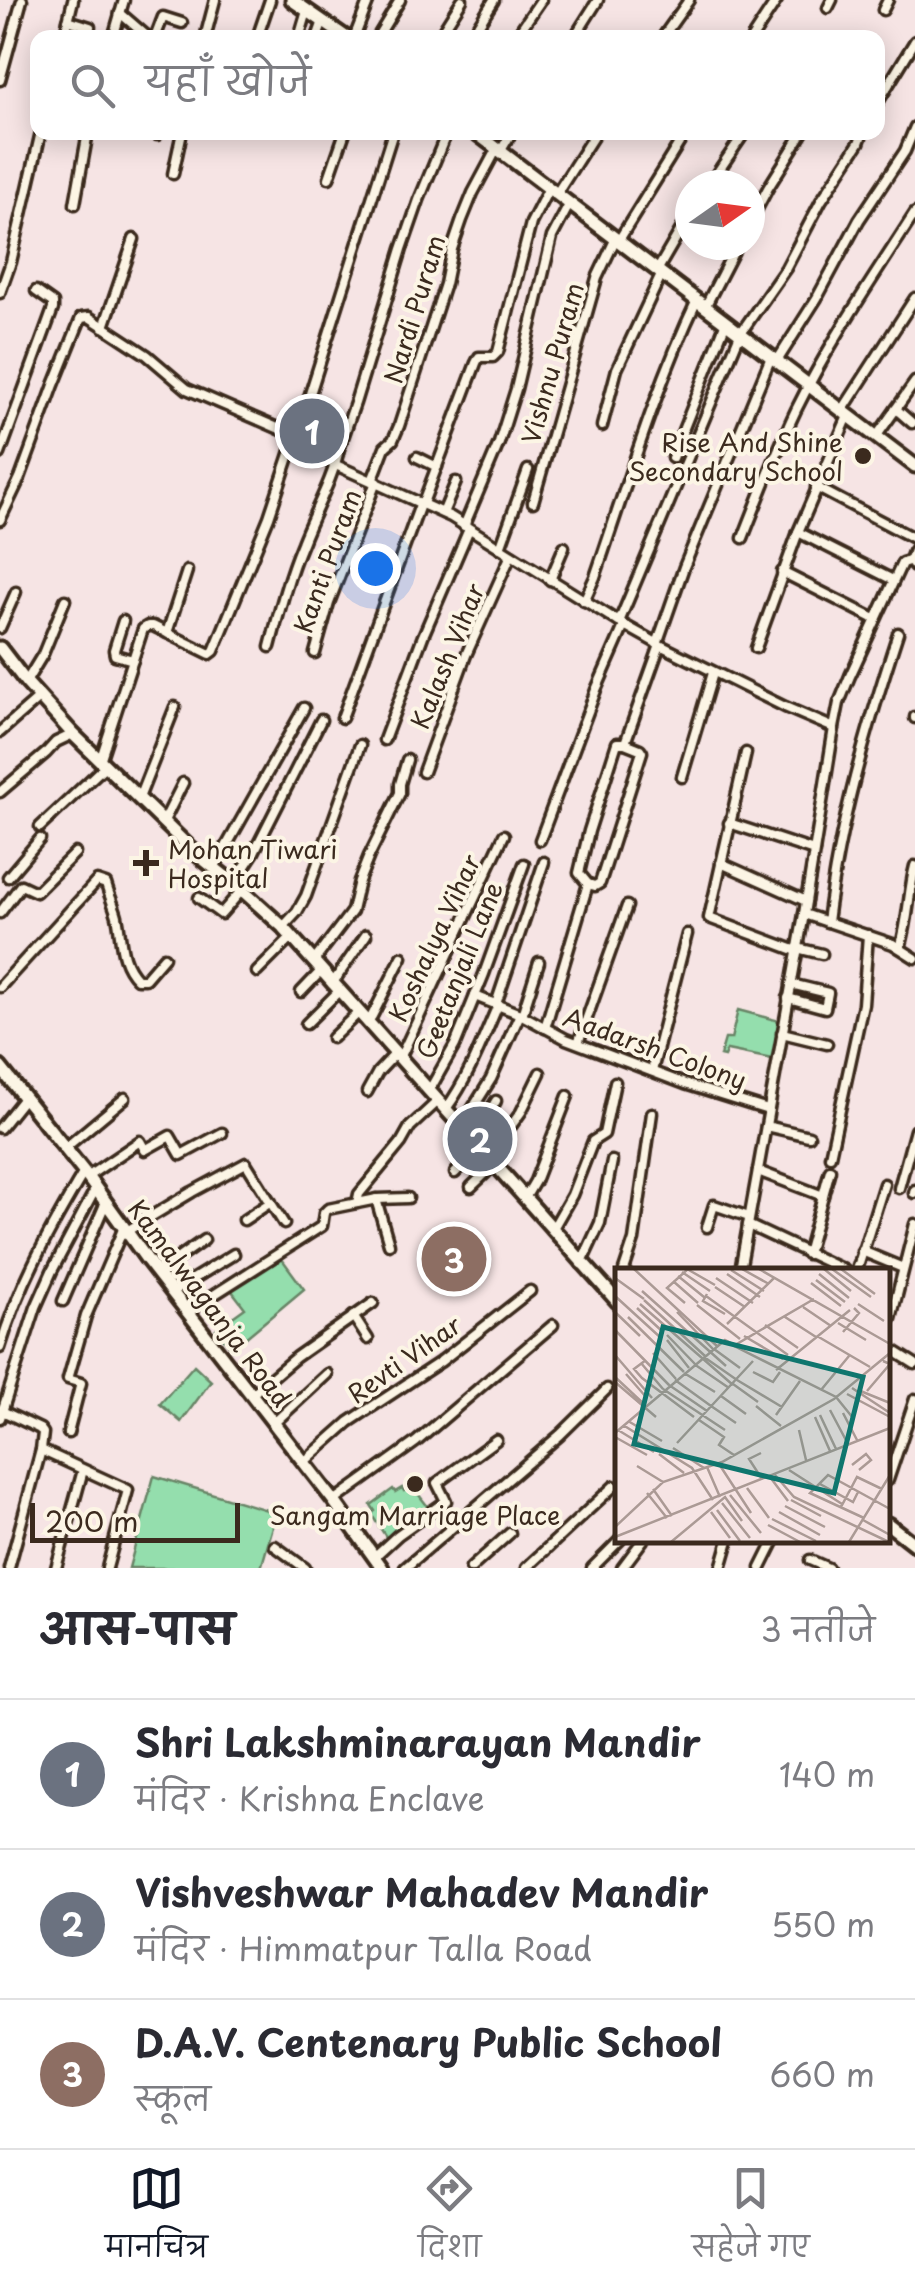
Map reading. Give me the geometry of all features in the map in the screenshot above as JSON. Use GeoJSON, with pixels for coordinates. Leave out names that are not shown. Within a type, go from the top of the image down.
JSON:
{"type":"FeatureCollection","features":[{"type":"Feature","properties":{"kind":"street"},"geometry":{"type":"LineString","coordinates":[[0,80],[22,0]]}},
{"type":"Feature","properties":{"kind":"street"},"geometry":{"type":"LineString","coordinates":[[66,30],[73,0]]}},
{"type":"Feature","properties":{"kind":"street"},"geometry":{"type":"LineString","coordinates":[[115,30],[124,0]]}},
{"type":"Feature","properties":{"kind":"street"},"geometry":{"type":"LineString","coordinates":[[207,30],[216,0]]}},
{"type":"Feature","properties":{"kind":"street"},"geometry":{"type":"LineString","coordinates":[[260,30],[270,0]]}},
{"type":"Feature","properties":{"kind":"street"},"geometry":{"type":"LineString","coordinates":[[292,0],[309,7],[338,30]]}},
{"type":"Feature","properties":{"kind":"street"},"geometry":{"type":"LineString","coordinates":[[355,30],[369,0]]}},
{"type":"Feature","properties":{"kind":"street"},"geometry":{"type":"LineString","coordinates":[[382,30],[400,0]]}},
{"type":"Feature","properties":{"kind":"street"},"geometry":{"type":"LineString","coordinates":[[443,30],[462,0]]}},
{"type":"Feature","properties":{"kind":"street"},"geometry":{"type":"LineString","coordinates":[[475,30],[494,0]]}},
{"type":"Feature","properties":{"kind":"street"},"geometry":{"type":"LineString","coordinates":[[520,30],[541,0]]}},
{"type":"Feature","properties":{"kind":"street"},"geometry":{"type":"LineString","coordinates":[[579,30],[598,0]]}},
{"type":"Feature","properties":{"kind":"street"},"geometry":{"type":"LineString","coordinates":[[668,30],[690,0]]}},
{"type":"Feature","properties":{"kind":"street"},"geometry":{"type":"LineString","coordinates":[[757,30],[777,0]]}},
{"type":"Feature","properties":{"kind":"street"},"geometry":{"type":"LineString","coordinates":[[882,10],[888,0]]}},
{"type":"Feature","properties":{"kind":"street"},"geometry":{"type":"LineString","coordinates":[[120,13],[142,30]]}},
{"type":"Feature","properties":{"kind":"street"},"geometry":{"type":"LineString","coordinates":[[156,30],[163,17],[182,23]]}},
{"type":"Feature","properties":{"kind":"street"},"geometry":{"type":"LineString","coordinates":[[68,20],[90,27]]}},
{"type":"Feature","properties":{"kind":"street"},"geometry":{"type":"LineString","coordinates":[[320,30],[323,21]]}},
{"type":"Feature","properties":{"kind":"street"},"geometry":{"type":"LineString","coordinates":[[885,91],[915,42]]}},
{"type":"Feature","properties":{"kind":"street"},"geometry":{"type":"LineString","coordinates":[[625,743],[684,567],[774,359],[818,298],[915,127]]}},
{"type":"Feature","properties":{"kind":"street"},"geometry":{"type":"LineString","coordinates":[[0,293],[40,140]]}},
{"type":"Feature","properties":{"kind":"street"},"geometry":{"type":"LineString","coordinates":[[75,204],[87,140]]}},
{"type":"Feature","properties":{"kind":"street"},"geometry":{"type":"LineString","coordinates":[[172,174],[180,140]]}},
{"type":"Feature","properties":{"kind":"street"},"geometry":{"type":"LineString","coordinates":[[329,178],[342,140]]}},
{"type":"Feature","properties":{"kind":"street"},"geometry":{"type":"LineString","coordinates":[[309,397],[389,140]]}},
{"type":"Feature","properties":{"kind":"street"},"geometry":{"type":"LineString","coordinates":[[270,647],[288,578],[336,465],[402,248],[444,140]]}},
{"type":"Feature","properties":{"kind":"street"},"geometry":{"type":"LineString","coordinates":[[485,140],[915,466]]}},
{"type":"Feature","properties":{"kind":"street","name":"Nardi Puram"},"geometry":{"type":"LineString","coordinates":[[374,482],[385,447],[399,426],[472,193],[506,140]]}},
{"type":"Feature","properties":{"kind":"street"},"geometry":{"type":"LineString","coordinates":[[342,718],[476,363],[480,357],[492,357],[498,352],[531,223],[590,140]]}},
{"type":"Feature","properties":{"kind":"street","name":"Vishnu Puram"},"geometry":{"type":"LineString","coordinates":[[532,502],[600,270],[681,140]]}},
{"type":"Feature","properties":{"kind":"street"},"geometry":{"type":"LineString","coordinates":[[719,170],[740,140]]}},
{"type":"Feature","properties":{"kind":"street"},"geometry":{"type":"LineString","coordinates":[[765,194],[798,140]]}},
{"type":"Feature","properties":{"kind":"street"},"geometry":{"type":"LineString","coordinates":[[540,840],[621,624],[740,334],[786,268],[817,207],[860,140]]}},
{"type":"Feature","properties":{"kind":"street"},"geometry":{"type":"LineString","coordinates":[[384,740],[504,425],[550,244],[570,203]]}},
{"type":"Feature","properties":{"kind":"street"},"geometry":{"type":"LineString","coordinates":[[743,538],[779,446],[809,385],[915,213]]}},
{"type":"Feature","properties":{"kind":"street"},"geometry":{"type":"LineString","coordinates":[[104,327],[134,238]]}},
{"type":"Feature","properties":{"kind":"street"},"geometry":{"type":"LineString","coordinates":[[602,426],[617,369],[675,242]]}},
{"type":"Feature","properties":{"kind":"street"},"geometry":{"type":"LineString","coordinates":[[584,601],[596,577],[676,345],[729,260]]}},
{"type":"Feature","properties":{"kind":"street"},"geometry":{"type":"LineString","coordinates":[[0,454],[53,309],[53,303],[36,291]]}},
{"type":"Feature","properties":{"kind":"street"},"geometry":{"type":"LineString","coordinates":[[756,648],[845,414],[915,298]]}},
{"type":"Feature","properties":{"kind":"street"},"geometry":{"type":"LineString","coordinates":[[0,520],[81,318],[89,317],[187,389],[296,436],[327,461],[422,502],[621,624],[713,673],[834,728]]}},
{"type":"Feature","properties":{"kind":"street"},"geometry":{"type":"LineString","coordinates":[[672,458],[726,322]]}},
{"type":"Feature","properties":{"kind":"street"},"geometry":{"type":"LineString","coordinates":[[876,438],[915,382]]}},
{"type":"Feature","properties":{"kind":"street"},"geometry":{"type":"LineString","coordinates":[[896,409],[912,423]]}},
{"type":"Feature","properties":{"kind":"street"},"geometry":{"type":"LineString","coordinates":[[40,827],[103,763],[143,629],[153,626],[210,654],[214,651],[269,517],[296,436]]}},
{"type":"Feature","properties":{"kind":"street"},"geometry":{"type":"LineString","coordinates":[[417,457],[437,467]]}},
{"type":"Feature","properties":{"kind":"street"},"geometry":{"type":"LineString","coordinates":[[500,548],[528,470]]}},
{"type":"Feature","properties":{"kind":"street","name":"Kanti Puram"},"geometry":{"type":"LineString","coordinates":[[315,653],[329,603],[374,482]]}},
{"type":"Feature","properties":{"kind":"street"},"geometry":{"type":"LineString","coordinates":[[442,513],[456,482]]}},
{"type":"Feature","properties":{"kind":"street"},"geometry":{"type":"LineString","coordinates":[[816,487],[915,539]]}},
{"type":"Feature","properties":{"kind":"street"},"geometry":{"type":"LineString","coordinates":[[798,532],[893,580]]}},
{"type":"Feature","properties":{"kind":"street"},"geometry":{"type":"LineString","coordinates":[[550,580],[564,547]]}},
{"type":"Feature","properties":{"kind":"street","name":"Kalash Vihar"},"geometry":{"type":"LineString","coordinates":[[423,772],[466,655],[511,555]]}},
{"type":"Feature","properties":{"kind":"street"},"geometry":{"type":"LineString","coordinates":[[740,1268],[840,703],[902,562],[914,559]]}},
{"type":"Feature","properties":{"kind":"street"},"geometry":{"type":"LineString","coordinates":[[167,632],[187,571]]}},
{"type":"Feature","properties":{"kind":"street"},"geometry":{"type":"LineString","coordinates":[[782,572],[875,620]]}},
{"type":"Feature","properties":{"kind":"street"},"geometry":{"type":"LineString","coordinates":[[0,628],[16,592]]}},
{"type":"Feature","properties":{"kind":"street"},"geometry":{"type":"LineString","coordinates":[[26,682],[43,654],[65,600]]}},
{"type":"Feature","properties":{"kind":"street"},"geometry":{"type":"LineString","coordinates":[[123,620],[114,650],[116,655],[133,660]]}},
{"type":"Feature","properties":{"kind":"street"},"geometry":{"type":"LineString","coordinates":[[827,922],[857,770],[898,633]]}},
{"type":"Feature","properties":{"kind":"street"},"geometry":{"type":"LineString","coordinates":[[0,648],[4,664],[26,682],[72,734],[163,823],[287,932],[581,1264],[615,1294]]}},
{"type":"Feature","properties":{"kind":"street"},"geometry":{"type":"LineString","coordinates":[[682,777],[713,673]]}},
{"type":"Feature","properties":{"kind":"street"},"geometry":{"type":"LineString","coordinates":[[0,732],[40,697]]}},
{"type":"Feature","properties":{"kind":"street"},"geometry":{"type":"LineString","coordinates":[[139,798],[176,707]]}},
{"type":"Feature","properties":{"kind":"street"},"geometry":{"type":"LineString","coordinates":[[214,868],[304,708]]}},
{"type":"Feature","properties":{"kind":"street"},"geometry":{"type":"LineString","coordinates":[[198,898],[221,914],[321,720]]}},
{"type":"Feature","properties":{"kind":"street"},"geometry":{"type":"LineString","coordinates":[[0,792],[56,742],[72,734]]}},
{"type":"Feature","properties":{"kind":"street"},"geometry":{"type":"LineString","coordinates":[[617,743],[625,743],[642,752],[600,883],[595,886],[588,884],[579,868],[617,743]]}},
{"type":"Feature","properties":{"kind":"street"},"geometry":{"type":"LineString","coordinates":[[257,972],[287,932],[306,896],[360,744]]}},
{"type":"Feature","properties":{"kind":"street"},"geometry":{"type":"LineString","coordinates":[[746,753],[709,918],[822,954]]}},
{"type":"Feature","properties":{"kind":"street"},"geometry":{"type":"LineString","coordinates":[[301,992],[352,911],[364,868],[400,793],[407,760]]}},
{"type":"Feature","properties":{"kind":"street"},"geometry":{"type":"LineString","coordinates":[[163,823],[183,782]]}},
{"type":"Feature","properties":{"kind":"street"},"geometry":{"type":"LineString","coordinates":[[729,823],[814,850]]}},
{"type":"Feature","properties":{"kind":"street","name":"Koshalya Vihar"},"geometry":{"type":"LineString","coordinates":[[367,1092],[378,1072],[398,1056],[504,835]]}},
{"type":"Feature","properties":{"kind":"street"},"geometry":{"type":"LineString","coordinates":[[40,838],[4,874],[36,892],[75,853]]}},
{"type":"Feature","properties":{"kind":"street"},"geometry":{"type":"LineString","coordinates":[[358,1199],[410,1128],[438,1100],[460,1090],[497,1005],[544,862]]}},
{"type":"Feature","properties":{"kind":"street"},"geometry":{"type":"LineString","coordinates":[[720,863],[806,902]]}},
{"type":"Feature","properties":{"kind":"street","name":"Geetanjali Lane"},"geometry":{"type":"LineString","coordinates":[[438,1100],[524,864]]}},
{"type":"Feature","properties":{"kind":"street"},"geometry":{"type":"LineString","coordinates":[[900,948],[915,866]]}},
{"type":"Feature","properties":{"kind":"street"},"geometry":{"type":"LineString","coordinates":[[0,987],[102,880],[116,912],[124,960],[130,972],[144,979],[164,957]]}},
{"type":"Feature","properties":{"kind":"street"},"geometry":{"type":"LineString","coordinates":[[545,1028],[588,884]]}},
{"type":"Feature","properties":{"kind":"street"},"geometry":{"type":"LineString","coordinates":[[0,914],[21,885]]}},
{"type":"Feature","properties":{"kind":"street"},"geometry":{"type":"LineString","coordinates":[[578,1043],[627,906]]}},
{"type":"Feature","properties":{"kind":"street"},"geometry":{"type":"LineString","coordinates":[[804,914],[868,935],[915,958]]}},
{"type":"Feature","properties":{"kind":"street"},"geometry":{"type":"LineString","coordinates":[[652,1071],[687,934]]}},
{"type":"Feature","properties":{"kind":"street"},"geometry":{"type":"LineString","coordinates":[[306,1024],[336,987],[366,935]]}},
{"type":"Feature","properties":{"kind":"street"},"geometry":{"type":"LineString","coordinates":[[830,1156],[863,1004],[868,935]]}},
{"type":"Feature","properties":{"kind":"street"},"geometry":{"type":"LineString","coordinates":[[332,1038],[362,1018],[372,1016],[402,957]]}},
{"type":"Feature","properties":{"kind":"street"},"geometry":{"type":"LineString","coordinates":[[461,1127],[492,1079],[539,962]]}},
{"type":"Feature","properties":{"kind":"street"},"geometry":{"type":"LineString","coordinates":[[788,998],[824,1008],[828,993],[791,984]]}},
{"type":"Feature","properties":{"kind":"street","name":"Aadarsh Colony"},"geometry":{"type":"LineString","coordinates":[[476,996],[578,1043],[768,1110]]}},
{"type":"Feature","properties":{"kind":"street"},"geometry":{"type":"LineString","coordinates":[[782,1033],[827,1044]]}},
{"type":"Feature","properties":{"kind":"street","name":"Kamalwaganja Road"},"geometry":{"type":"LineString","coordinates":[[0,1069],[89,1179],[382,1568]]}},
{"type":"Feature","properties":{"kind":"street"},"geometry":{"type":"LineString","coordinates":[[455,1174],[484,1152],[521,1112],[540,1073]]}},
{"type":"Feature","properties":{"kind":"street"},"geometry":{"type":"LineString","coordinates":[[552,1230],[572,1195],[593,1142],[604,1134],[615,1082]]}},
{"type":"Feature","properties":{"kind":"street"},"geometry":{"type":"LineString","coordinates":[[524,1198],[535,1181],[568,1096]]}},
{"type":"Feature","properties":{"kind":"street"},"geometry":{"type":"LineString","coordinates":[[0,1128],[24,1098]]}},
{"type":"Feature","properties":{"kind":"street"},"geometry":{"type":"LineString","coordinates":[[64,1148],[125,1098]]}},
{"type":"Feature","properties":{"kind":"street"},"geometry":{"type":"LineString","coordinates":[[471,1187],[496,1101]]}},
{"type":"Feature","properties":{"kind":"street"},"geometry":{"type":"LineString","coordinates":[[625,1268],[634,1240],[652,1112]]}},
{"type":"Feature","properties":{"kind":"street"},"geometry":{"type":"LineString","coordinates":[[766,1126],[809,1136]]}},
{"type":"Feature","properties":{"kind":"street"},"geometry":{"type":"LineString","coordinates":[[899,1188],[915,1130]]}},
{"type":"Feature","properties":{"kind":"street"},"geometry":{"type":"LineString","coordinates":[[0,1348],[23,1284],[55,1221],[89,1179],[140,1140],[146,1150],[170,1136],[182,1155],[222,1133]]}},
{"type":"Feature","properties":{"kind":"street"},"geometry":{"type":"LineString","coordinates":[[581,1264],[600,1223],[612,1161]]}},
{"type":"Feature","properties":{"kind":"street"},"geometry":{"type":"LineString","coordinates":[[68,1432],[82,1383],[68,1380],[86,1316],[126,1229],[246,1163],[284,1224]]}},
{"type":"Feature","properties":{"kind":"street"},"geometry":{"type":"LineString","coordinates":[[807,1254],[830,1170]]}},
{"type":"Feature","properties":{"kind":"street"},"geometry":{"type":"LineString","coordinates":[[758,1171],[824,1196]]}},
{"type":"Feature","properties":{"kind":"street"},"geometry":{"type":"LineString","coordinates":[[9,1568],[41,1450],[42,1433],[1,1413],[36,1307],[89,1179]]}},
{"type":"Feature","properties":{"kind":"street"},"geometry":{"type":"LineString","coordinates":[[857,1268],[884,1184]]}},
{"type":"Feature","properties":{"kind":"street"},"geometry":{"type":"LineString","coordinates":[[186,1312],[322,1226],[328,1209],[358,1199],[408,1198]]}},
{"type":"Feature","properties":{"kind":"street"},"geometry":{"type":"LineString","coordinates":[[376,1199],[389,1244]]}},
{"type":"Feature","properties":{"kind":"street"},"geometry":{"type":"LineString","coordinates":[[64,1301],[106,1202]]}},
{"type":"Feature","properties":{"kind":"street"},"geometry":{"type":"LineString","coordinates":[[244,1220],[271,1202]]}},
{"type":"Feature","properties":{"kind":"street"},"geometry":{"type":"LineString","coordinates":[[707,1227],[714,1206],[839,1268]]}},
{"type":"Feature","properties":{"kind":"street"},"geometry":{"type":"LineString","coordinates":[[891,1319],[915,1224]]}},
{"type":"Feature","properties":{"kind":"street"},"geometry":{"type":"LineString","coordinates":[[157,1273],[204,1240]]}},
{"type":"Feature","properties":{"kind":"street"},"geometry":{"type":"LineString","coordinates":[[862,1250],[903,1268]]}},
{"type":"Feature","properties":{"kind":"street"},"geometry":{"type":"LineString","coordinates":[[172,1292],[234,1254]]}},
{"type":"Feature","properties":{"kind":"street","name":"Revti Vihar"},"geometry":{"type":"LineString","coordinates":[[304,1462],[350,1422],[440,1362],[530,1291]]}},
{"type":"Feature","properties":{"kind":"street"},"geometry":{"type":"LineString","coordinates":[[251,1395],[296,1356],[373,1303]]}},
{"type":"Feature","properties":{"kind":"street"},"geometry":{"type":"LineString","coordinates":[[352,1316],[368,1339]]}},
{"type":"Feature","properties":{"kind":"street"},"geometry":{"type":"LineString","coordinates":[[334,1501],[416,1442],[553,1325]]}},
{"type":"Feature","properties":{"kind":"street"},"geometry":{"type":"LineString","coordinates":[[890,1352],[915,1364]]}},
{"type":"Feature","properties":{"kind":"street"},"geometry":{"type":"LineString","coordinates":[[274,1423],[327,1374]]}},
{"type":"Feature","properties":{"kind":"street"},"geometry":{"type":"LineString","coordinates":[[404,1568],[545,1448],[607,1389]]}},
{"type":"Feature","properties":{"kind":"street"},"geometry":{"type":"LineString","coordinates":[[890,1474],[915,1399]]}},
{"type":"Feature","properties":{"kind":"street"},"geometry":{"type":"LineString","coordinates":[[374,1556],[445,1501],[437,1483],[496,1440]]}},
{"type":"Feature","properties":{"kind":"street"},"geometry":{"type":"LineString","coordinates":[[41,1450],[128,1490],[107,1568]]}},
{"type":"Feature","properties":{"kind":"street"},"geometry":{"type":"LineString","coordinates":[[56,1568],[83,1470]]}},
{"type":"Feature","properties":{"kind":"street"},"geometry":{"type":"LineString","coordinates":[[526,1568],[614,1486]]}},
{"type":"Feature","properties":{"kind":"street"},"geometry":{"type":"LineString","coordinates":[[890,1526],[915,1545]]}},
{"type":"Feature","properties":{"kind":"street"},"geometry":{"type":"LineString","coordinates":[[471,1568],[510,1532]]}},
{"type":"Feature","properties":{"kind":"street"},"geometry":{"type":"LineString","coordinates":[[588,1566],[616,1543]]}},
{"type":"Feature","properties":{"kind":"street"},"geometry":{"type":"LineString","coordinates":[[622,1568],[641,1543]]}},
{"type":"Feature","properties":{"kind":"street"},"geometry":{"type":"LineString","coordinates":[[721,1568],[728,1543]]}},
{"type":"Feature","properties":{"kind":"street"},"geometry":{"type":"LineString","coordinates":[[762,1568],[774,1543]]}},
{"type":"Feature","properties":{"kind":"street"},"geometry":{"type":"LineString","coordinates":[[275,1546],[305,1568]]}},
{"type":"Feature","properties":{"kind":"street"},"geometry":{"type":"LineString","coordinates":[[810,1560],[828,1568]]}},
{"type":"Feature","properties":{"kind":"green space"},"geometry":{"type":"Polygon","coordinates":[[[738,1010],[779,1021],[772,1059],[727,1050],[724,1057],[720,1056],[725,1039],[731,1039],[738,1010]]]}},
{"type":"Feature","properties":{"kind":"green space"},"geometry":{"type":"Polygon","coordinates":[[[279,1255],[304,1289],[232,1349],[216,1329],[245,1308],[229,1287],[279,1255]]]}},
{"type":"Feature","properties":{"kind":"green space"},"geometry":{"type":"Polygon","coordinates":[[[194,1365],[211,1381],[181,1422],[160,1404],[194,1365]]]}},
{"type":"Feature","properties":{"kind":"green space"},"geometry":{"type":"Polygon","coordinates":[[[154,1476],[277,1513],[261,1568],[129,1568],[154,1476]]]}},
{"type":"Feature","properties":{"kind":"green space"},"geometry":{"type":"Polygon","coordinates":[[[412,1486],[429,1508],[388,1540],[371,1514],[375,1511],[371,1505],[393,1489],[404,1491],[412,1486]]]}},
{"type":"Feature","properties":{"kind":"place","name":"Shri Lakshminarayan Mandir"},"geometry":{"type":"Point","coordinates":[312,431]}},
{"type":"Feature","properties":{"kind":"place","name":"Rise And Shine Secondary School"},"geometry":{"type":"Point","coordinates":[863,456]}},
{"type":"Feature","properties":{"kind":"place","name":"Mohan Tiwari Hospital"},"geometry":{"type":"Point","coordinates":[146,863]}},
{"type":"Feature","properties":{"kind":"place","name":"Vishveshwar Mahadev Mandir"},"geometry":{"type":"Point","coordinates":[480,1139]}},
{"type":"Feature","properties":{"kind":"place","name":"D.A.V. Centenary Public School"},"geometry":{"type":"Point","coordinates":[454,1259]}},
{"type":"Feature","properties":{"kind":"place","name":"Sangam Marriage Place"},"geometry":{"type":"Point","coordinates":[415,1484]}}]}
